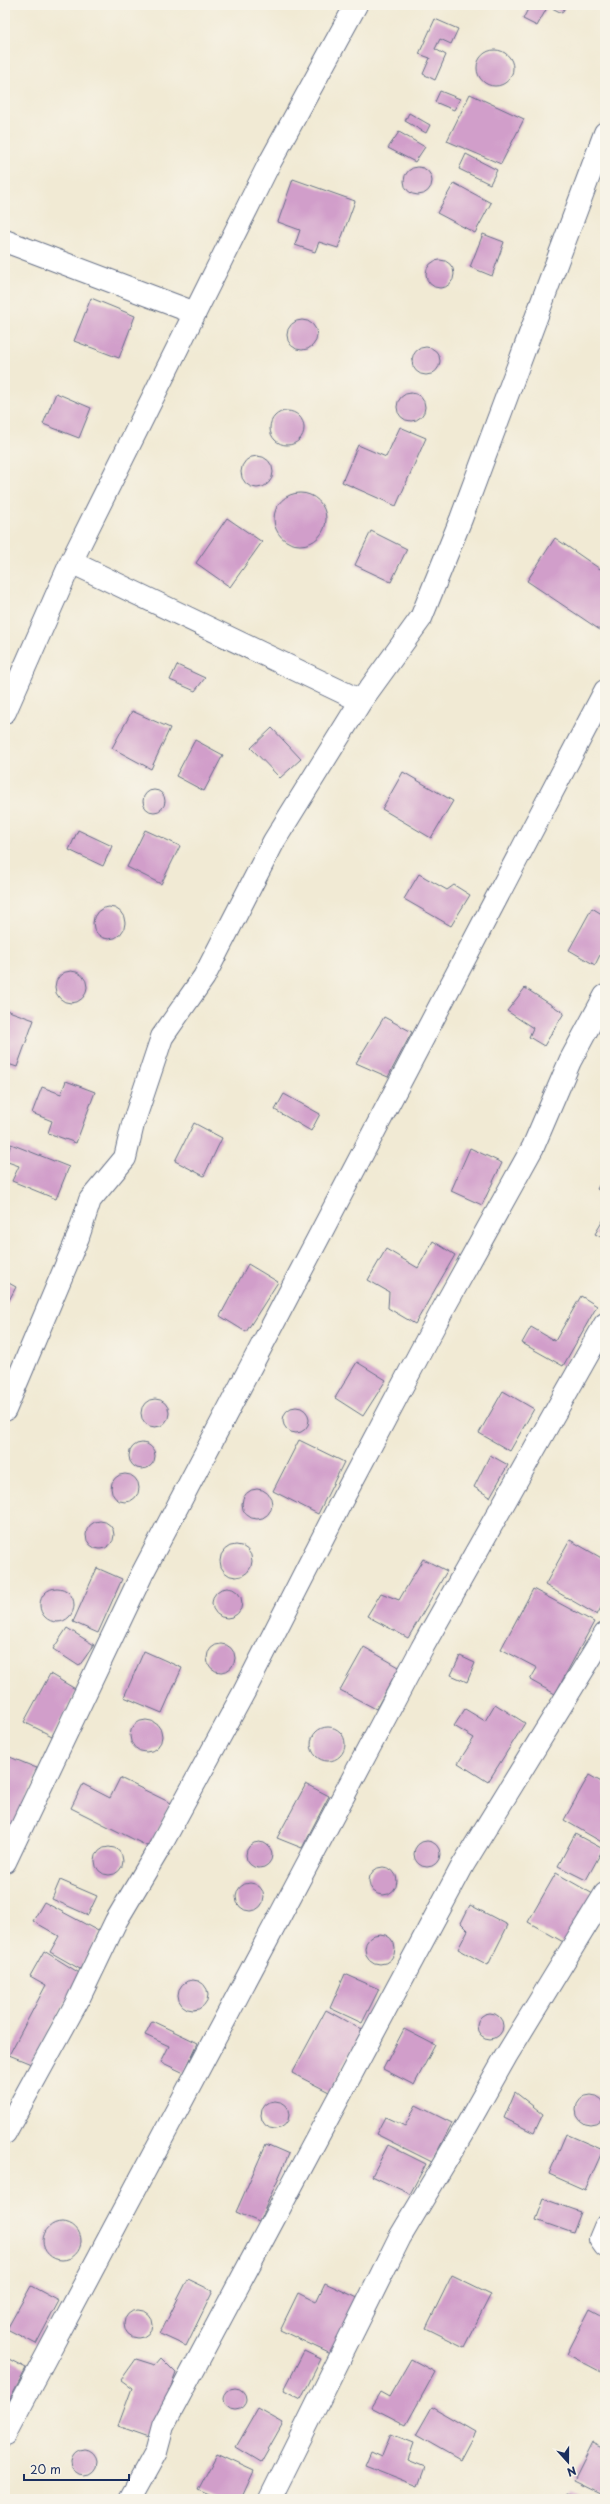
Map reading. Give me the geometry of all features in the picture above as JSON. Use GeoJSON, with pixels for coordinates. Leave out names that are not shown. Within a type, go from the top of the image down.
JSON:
{"type":"FeatureCollection","features":[{"type":"Feature","properties":{"kind":"street"},"geometry":{"type":"LineString","coordinates":[[5,712],[71,562],[268,166],[356,5]]}},
{"type":"Feature","properties":{"kind":"street"},"geometry":{"type":"LineString","coordinates":[[5,1410],[78,1237],[90,1200],[125,1158],[133,1124],[162,1037],[204,977],[274,841],[361,701],[421,618],[461,519],[605,133]]}},
{"type":"Feature","properties":{"kind":"street"},"geometry":{"type":"LineString","coordinates":[[5,241],[195,313]]}},
{"type":"Feature","properties":{"kind":"street"},"geometry":{"type":"LineString","coordinates":[[71,562],[361,701]]}},
{"type":"Feature","properties":{"kind":"street"},"geometry":{"type":"LineString","coordinates":[[5,1862],[142,1574],[605,691]]}},
{"type":"Feature","properties":{"kind":"street"},"geometry":{"type":"LineString","coordinates":[[5,2133],[77,2002],[116,1921],[160,1847],[240,1699],[342,1500],[533,1147],[570,1061],[605,996]]}},
{"type":"Feature","properties":{"kind":"street"},"geometry":{"type":"LineString","coordinates":[[5,2434],[422,1648],[605,1324]]}},
{"type":"Feature","properties":{"kind":"street"},"geometry":{"type":"LineString","coordinates":[[130,2499],[156,2452],[167,2419],[463,1865],[605,1634]]}},
{"type":"Feature","properties":{"kind":"street"},"geometry":{"type":"LineString","coordinates":[[270,2499],[315,2412],[400,2237],[466,2127],[506,2056],[605,1894]]}},
{"type":"Feature","properties":{"kind":"street"},"geometry":{"type":"LineString","coordinates":[[605,2227],[600,2239],[605,2246]]}},
{"type":"Feature","properties":{"kind":"building"},"geometry":{"type":"Polygon","coordinates":[[[530,5],[566,5],[562,13],[548,6],[537,26],[523,19],[530,5]]]}},
{"type":"Feature","properties":{"kind":"building"},"geometry":{"type":"Polygon","coordinates":[[[435,19],[458,29],[451,44],[440,39],[435,49],[446,55],[435,80],[423,74],[430,58],[419,54],[435,19]]]}},
{"type":"Feature","properties":{"kind":"building"},"geometry":{"type":"Polygon","coordinates":[[[495,50],[505,53],[510,58],[513,68],[510,78],[505,83],[495,86],[485,83],[480,78],[477,68],[480,58],[485,53],[495,50]]]}},
{"type":"Feature","properties":{"kind":"building"},"geometry":{"type":"Polygon","coordinates":[[[440,91],[460,99],[454,110],[435,102],[440,91]]]}},
{"type":"Feature","properties":{"kind":"building"},"geometry":{"type":"Polygon","coordinates":[[[470,94],[524,119],[501,164],[447,141],[470,94]]]}},
{"type":"Feature","properties":{"kind":"building"},"geometry":{"type":"Polygon","coordinates":[[[409,113],[430,125],[426,133],[405,121],[409,113]]]}},
{"type":"Feature","properties":{"kind":"building"},"geometry":{"type":"Polygon","coordinates":[[[399,132],[425,147],[415,162],[388,148],[399,132]]]}},
{"type":"Feature","properties":{"kind":"building"},"geometry":{"type":"Polygon","coordinates":[[[466,154],[497,170],[490,184],[459,169],[466,154]]]}},
{"type":"Feature","properties":{"kind":"building"},"geometry":{"type":"Polygon","coordinates":[[[418,167],[428,171],[432,181],[428,191],[418,195],[408,191],[404,181],[408,171],[418,167]]]}},
{"type":"Feature","properties":{"kind":"building"},"geometry":{"type":"Polygon","coordinates":[[[293,179],[355,201],[338,248],[319,242],[315,252],[295,245],[300,230],[278,222],[293,179]]]}},
{"type":"Feature","properties":{"kind":"building"},"geometry":{"type":"Polygon","coordinates":[[[454,183],[491,203],[475,233],[437,213],[454,183]]]}},
{"type":"Feature","properties":{"kind":"building"},"geometry":{"type":"Polygon","coordinates":[[[483,234],[504,242],[492,276],[470,267],[483,234]]]}},
{"type":"Feature","properties":{"kind":"building"},"geometry":{"type":"Polygon","coordinates":[[[440,260],[450,264],[454,274],[450,284],[440,288],[430,284],[426,274],[430,264],[440,260]]]}},
{"type":"Feature","properties":{"kind":"building"},"geometry":{"type":"Polygon","coordinates":[[[91,298],[135,316],[119,358],[74,341],[91,298]]]}},
{"type":"Feature","properties":{"kind":"building"},"geometry":{"type":"Polygon","coordinates":[[[302,320],[308,321],[316,329],[316,341],[308,349],[302,350],[296,349],[288,341],[287,335],[288,329],[296,321],[302,320]]]}},
{"type":"Feature","properties":{"kind":"building"},"geometry":{"type":"Polygon","coordinates":[[[426,347],[432,348],[436,351],[439,355],[439,367],[436,371],[432,374],[426,375],[420,374],[416,371],[413,367],[412,361],[413,355],[416,351],[420,348],[426,347]]]}},
{"type":"Feature","properties":{"kind":"building"},"geometry":{"type":"Polygon","coordinates":[[[56,393],[91,408],[79,438],[43,424],[56,393]]]}},
{"type":"Feature","properties":{"kind":"building"},"geometry":{"type":"Polygon","coordinates":[[[411,393],[417,394],[421,397],[424,401],[424,413],[421,417],[417,420],[411,421],[405,420],[401,417],[398,413],[397,407],[398,401],[401,397],[405,394],[411,393]]]}},
{"type":"Feature","properties":{"kind":"building"},"geometry":{"type":"Polygon","coordinates":[[[290,411],[299,416],[303,421],[303,435],[299,440],[294,444],[284,445],[280,444],[271,435],[270,425],[271,421],[280,412],[290,411]]]}},
{"type":"Feature","properties":{"kind":"building"},"geometry":{"type":"Polygon","coordinates":[[[400,427],[426,438],[396,506],[342,482],[358,445],[386,457],[400,427]]]}},
{"type":"Feature","properties":{"kind":"building"},"geometry":{"type":"Polygon","coordinates":[[[257,456],[268,461],[273,472],[268,483],[257,488],[246,483],[241,472],[246,461],[257,456]]]}},
{"type":"Feature","properties":{"kind":"building"},"geometry":{"type":"Polygon","coordinates":[[[295,493],[305,493],[319,500],[326,514],[326,524],[319,538],[305,545],[295,545],[285,541],[278,534],[274,524],[274,514],[278,504],[285,497],[295,493]]]}},
{"type":"Feature","properties":{"kind":"building"},"geometry":{"type":"Polygon","coordinates":[[[227,518],[262,542],[230,587],[196,563],[227,518]]]}},
{"type":"Feature","properties":{"kind":"building"},"geometry":{"type":"Polygon","coordinates":[[[371,531],[407,549],[391,582],[355,565],[371,531]]]}},
{"type":"Feature","properties":{"kind":"building"},"geometry":{"type":"Polygon","coordinates":[[[555,538],[600,569],[603,565],[605,567],[605,622],[600,630],[527,581],[555,538]]]}},
{"type":"Feature","properties":{"kind":"building"},"geometry":{"type":"Polygon","coordinates":[[[177,665],[205,678],[195,691],[170,680],[177,665]]]}},
{"type":"Feature","properties":{"kind":"building"},"geometry":{"type":"Polygon","coordinates":[[[132,711],[170,728],[151,769],[112,748],[132,711]]]}},
{"type":"Feature","properties":{"kind":"building"},"geometry":{"type":"Polygon","coordinates":[[[272,728],[301,759],[280,778],[251,748],[272,728]]]}},
{"type":"Feature","properties":{"kind":"building"},"geometry":{"type":"Polygon","coordinates":[[[195,740],[223,755],[204,791],[176,776],[195,740]]]}},
{"type":"Feature","properties":{"kind":"building"},"geometry":{"type":"Polygon","coordinates":[[[403,772],[453,801],[431,838],[382,809],[403,772]]]}},
{"type":"Feature","properties":{"kind":"building"},"geometry":{"type":"Polygon","coordinates":[[[154,790],[162,793],[165,801],[162,809],[154,812],[146,809],[143,801],[146,793],[154,790]]]}},
{"type":"Feature","properties":{"kind":"building"},"geometry":{"type":"Polygon","coordinates":[[[78,830],[112,846],[103,866],[69,850],[78,830]]]}},
{"type":"Feature","properties":{"kind":"building"},"geometry":{"type":"Polygon","coordinates":[[[145,830],[180,846],[161,884],[127,867],[145,830]]]}},
{"type":"Feature","properties":{"kind":"building"},"geometry":{"type":"Polygon","coordinates":[[[419,874],[447,890],[454,885],[470,895],[451,926],[404,899],[419,874]]]}},
{"type":"Feature","properties":{"kind":"building"},"geometry":{"type":"Polygon","coordinates":[[[106,907],[112,907],[122,914],[125,923],[124,929],[118,936],[112,939],[106,939],[96,932],[93,926],[93,920],[100,910],[106,907]]]}},
{"type":"Feature","properties":{"kind":"building"},"geometry":{"type":"Polygon","coordinates":[[[592,908],[605,916],[605,945],[595,965],[569,950],[592,908]]]}},
{"type":"Feature","properties":{"kind":"building"},"geometry":{"type":"Polygon","coordinates":[[[71,971],[77,972],[84,978],[87,987],[86,993],[80,1000],[71,1003],[65,1002],[58,996],[55,987],[56,981],[62,974],[71,971]]]}},
{"type":"Feature","properties":{"kind":"building"},"geometry":{"type":"Polygon","coordinates":[[[525,988],[564,1013],[544,1046],[529,1037],[533,1028],[507,1011],[525,988]]]}},
{"type":"Feature","properties":{"kind":"building"},"geometry":{"type":"Polygon","coordinates":[[[6,1010],[34,1020],[17,1067],[5,1063],[6,1010]]]}},
{"type":"Feature","properties":{"kind":"building"},"geometry":{"type":"Polygon","coordinates":[[[384,1017],[412,1032],[388,1077],[356,1063],[384,1017]]]}},
{"type":"Feature","properties":{"kind":"building"},"geometry":{"type":"Polygon","coordinates":[[[66,1081],[95,1092],[76,1143],[48,1133],[52,1121],[32,1113],[42,1087],[61,1094],[66,1081]]]}},
{"type":"Feature","properties":{"kind":"building"},"geometry":{"type":"Polygon","coordinates":[[[284,1094],[320,1114],[311,1131],[275,1110],[284,1094]]]}},
{"type":"Feature","properties":{"kind":"building"},"geometry":{"type":"Polygon","coordinates":[[[194,1123],[222,1138],[204,1176],[175,1161],[194,1123]]]}},
{"type":"Feature","properties":{"kind":"building"},"geometry":{"type":"Polygon","coordinates":[[[11,1144],[69,1167],[56,1199],[12,1181],[19,1166],[5,1161],[11,1144]]]}},
{"type":"Feature","properties":{"kind":"building"},"geometry":{"type":"Polygon","coordinates":[[[470,1148],[502,1163],[482,1205],[451,1191],[470,1148]]]}},
{"type":"Feature","properties":{"kind":"building"},"geometry":{"type":"Polygon","coordinates":[[[605,1175],[605,1194],[597,1189],[605,1175]]]}},
{"type":"Feature","properties":{"kind":"building"},"geometry":{"type":"Polygon","coordinates":[[[605,1217],[605,1239],[595,1234],[605,1217]]]}},
{"type":"Feature","properties":{"kind":"building"},"geometry":{"type":"Polygon","coordinates":[[[433,1241],[455,1255],[415,1324],[388,1308],[389,1292],[368,1280],[386,1249],[418,1268],[433,1241]]]}},
{"type":"Feature","properties":{"kind":"building"},"geometry":{"type":"Polygon","coordinates":[[[248,1264],[278,1282],[246,1332],[220,1316],[248,1264]]]}},
{"type":"Feature","properties":{"kind":"building"},"geometry":{"type":"Polygon","coordinates":[[[5,1281],[16,1287],[5,1308],[5,1281]]]}},
{"type":"Feature","properties":{"kind":"building"},"geometry":{"type":"Polygon","coordinates":[[[581,1296],[597,1306],[563,1366],[522,1343],[531,1327],[555,1341],[581,1296]]]}},
{"type":"Feature","properties":{"kind":"building"},"geometry":{"type":"Polygon","coordinates":[[[357,1362],[386,1380],[363,1416],[335,1398],[357,1362]]]}},
{"type":"Feature","properties":{"kind":"building"},"geometry":{"type":"Polygon","coordinates":[[[503,1391],[534,1409],[510,1451],[479,1433],[503,1391]]]}},
{"type":"Feature","properties":{"kind":"building"},"geometry":{"type":"Polygon","coordinates":[[[155,1399],[165,1403],[169,1413],[165,1423],[155,1427],[145,1423],[141,1413],[145,1403],[155,1399]]]}},
{"type":"Feature","properties":{"kind":"building"},"geometry":{"type":"Polygon","coordinates":[[[296,1407],[305,1411],[309,1420],[305,1429],[296,1433],[287,1429],[283,1420],[287,1411],[296,1407]]]}},
{"type":"Feature","properties":{"kind":"building"},"geometry":{"type":"Polygon","coordinates":[[[299,1440],[344,1462],[318,1514],[273,1491],[299,1440]]]}},
{"type":"Feature","properties":{"kind":"building"},"geometry":{"type":"Polygon","coordinates":[[[142,1443],[151,1447],[155,1456],[151,1465],[142,1469],[133,1465],[129,1456],[133,1447],[142,1443]]]}},
{"type":"Feature","properties":{"kind":"building"},"geometry":{"type":"Polygon","coordinates":[[[490,1455],[508,1465],[490,1497],[474,1487],[490,1455]]]}},
{"type":"Feature","properties":{"kind":"building"},"geometry":{"type":"Polygon","coordinates":[[[125,1474],[135,1478],[139,1488],[135,1498],[125,1502],[115,1498],[111,1488],[115,1478],[125,1474]]]}},
{"type":"Feature","properties":{"kind":"building"},"geometry":{"type":"Polygon","coordinates":[[[257,1489],[268,1493],[272,1504],[268,1515],[257,1519],[246,1515],[242,1504],[246,1493],[257,1489]]]}},
{"type":"Feature","properties":{"kind":"building"},"geometry":{"type":"Polygon","coordinates":[[[100,1521],[110,1525],[114,1535],[110,1545],[100,1549],[90,1545],[86,1535],[90,1525],[100,1521]]]}},
{"type":"Feature","properties":{"kind":"building"},"geometry":{"type":"Polygon","coordinates":[[[570,1540],[605,1560],[605,1600],[597,1615],[545,1585],[570,1540]]]}},
{"type":"Feature","properties":{"kind":"building"},"geometry":{"type":"Polygon","coordinates":[[[236,1545],[242,1546],[249,1552],[252,1561],[251,1567],[245,1574],[236,1577],[230,1576],[223,1570],[220,1561],[221,1555],[227,1548],[236,1545]]]}},
{"type":"Feature","properties":{"kind":"building"},"geometry":{"type":"Polygon","coordinates":[[[423,1559],[447,1571],[408,1638],[367,1616],[381,1593],[399,1600],[423,1559]]]}},
{"type":"Feature","properties":{"kind":"building"},"geometry":{"type":"Polygon","coordinates":[[[97,1568],[122,1579],[98,1633],[73,1622],[97,1568]]]}},
{"type":"Feature","properties":{"kind":"building"},"geometry":{"type":"Polygon","coordinates":[[[54,1588],[60,1588],[64,1589],[71,1595],[74,1605],[73,1612],[67,1619],[60,1622],[54,1622],[50,1621],[43,1615],[40,1608],[40,1602],[41,1598],[47,1591],[54,1588]]]}},
{"type":"Feature","properties":{"kind":"building"},"geometry":{"type":"Polygon","coordinates":[[[227,1588],[238,1592],[242,1603],[238,1614],[227,1618],[216,1614],[212,1603],[216,1592],[227,1588]]]}},
{"type":"Feature","properties":{"kind":"building"},"geometry":{"type":"Polygon","coordinates":[[[533,1589],[594,1622],[555,1694],[530,1680],[537,1668],[501,1649],[533,1589]]]}},
{"type":"Feature","properties":{"kind":"building"},"geometry":{"type":"Polygon","coordinates":[[[67,1628],[94,1645],[79,1666],[53,1649],[67,1628]]]}},
{"type":"Feature","properties":{"kind":"building"},"geometry":{"type":"Polygon","coordinates":[[[221,1644],[231,1648],[235,1658],[231,1668],[221,1672],[211,1668],[207,1658],[211,1648],[221,1644]]]}},
{"type":"Feature","properties":{"kind":"building"},"geometry":{"type":"Polygon","coordinates":[[[364,1647],[399,1667],[376,1709],[340,1690],[364,1647]]]}},
{"type":"Feature","properties":{"kind":"building"},"geometry":{"type":"Polygon","coordinates":[[[144,1651],[182,1668],[162,1713],[124,1697],[144,1651]]]}},
{"type":"Feature","properties":{"kind":"building"},"geometry":{"type":"Polygon","coordinates":[[[460,1656],[475,1663],[467,1682],[451,1675],[460,1656]]]}},
{"type":"Feature","properties":{"kind":"building"},"geometry":{"type":"Polygon","coordinates":[[[50,1674],[77,1690],[52,1736],[24,1722],[50,1674]]]}},
{"type":"Feature","properties":{"kind":"building"},"geometry":{"type":"Polygon","coordinates":[[[495,1704],[525,1723],[488,1782],[458,1763],[474,1738],[454,1726],[465,1709],[485,1721],[495,1704]]]}},
{"type":"Feature","properties":{"kind":"building"},"geometry":{"type":"Polygon","coordinates":[[[143,1720],[149,1720],[158,1724],[162,1736],[158,1748],[149,1752],[143,1752],[134,1748],[130,1739],[130,1733],[134,1724],[143,1720]]]}},
{"type":"Feature","properties":{"kind":"building"},"geometry":{"type":"Polygon","coordinates":[[[328,1727],[334,1728],[340,1732],[344,1738],[344,1750],[340,1756],[334,1760],[328,1761],[322,1760],[316,1756],[312,1750],[311,1744],[312,1738],[316,1732],[322,1728],[328,1727]]]}},
{"type":"Feature","properties":{"kind":"building"},"geometry":{"type":"Polygon","coordinates":[[[5,1755],[39,1769],[11,1832],[5,1829],[5,1755]]]}},
{"type":"Feature","properties":{"kind":"building"},"geometry":{"type":"Polygon","coordinates":[[[589,1775],[605,1784],[605,1844],[564,1820],[589,1775]]]}},
{"type":"Feature","properties":{"kind":"building"},"geometry":{"type":"Polygon","coordinates":[[[120,1778],[171,1803],[149,1847],[71,1808],[83,1784],[110,1798],[120,1778]]]}},
{"type":"Feature","properties":{"kind":"building"},"geometry":{"type":"Polygon","coordinates":[[[306,1784],[329,1796],[302,1848],[277,1838],[306,1784]]]}},
{"type":"Feature","properties":{"kind":"building"},"geometry":{"type":"Polygon","coordinates":[[[575,1834],[603,1849],[586,1880],[558,1866],[575,1834]]]}},
{"type":"Feature","properties":{"kind":"building"},"geometry":{"type":"Polygon","coordinates":[[[427,1841],[436,1845],[440,1854],[436,1863],[427,1867],[418,1863],[414,1854],[418,1845],[427,1841]]]}},
{"type":"Feature","properties":{"kind":"building"},"geometry":{"type":"Polygon","coordinates":[[[259,1842],[268,1846],[272,1855],[268,1864],[259,1868],[250,1864],[246,1855],[250,1846],[259,1842]]]}},
{"type":"Feature","properties":{"kind":"building"},"geometry":{"type":"Polygon","coordinates":[[[109,1847],[119,1851],[123,1861],[119,1871],[109,1875],[99,1871],[95,1861],[99,1851],[109,1847]]]}},
{"type":"Feature","properties":{"kind":"building"},"geometry":{"type":"Polygon","coordinates":[[[383,1867],[393,1871],[397,1881],[393,1891],[383,1895],[373,1891],[369,1881],[373,1871],[383,1867]]]}},
{"type":"Feature","properties":{"kind":"building"},"geometry":{"type":"Polygon","coordinates":[[[556,1873],[593,1894],[565,1943],[528,1922],[556,1873]]]}},
{"type":"Feature","properties":{"kind":"building"},"geometry":{"type":"Polygon","coordinates":[[[60,1880],[97,1896],[88,1915],[52,1899],[60,1880]]]}},
{"type":"Feature","properties":{"kind":"building"},"geometry":{"type":"Polygon","coordinates":[[[250,1883],[260,1887],[264,1897],[260,1907],[250,1911],[240,1907],[236,1897],[240,1887],[250,1883]]]}},
{"type":"Feature","properties":{"kind":"building"},"geometry":{"type":"Polygon","coordinates":[[[44,1902],[100,1932],[80,1969],[50,1952],[59,1936],[33,1921],[44,1902]]]}},
{"type":"Feature","properties":{"kind":"building"},"geometry":{"type":"Polygon","coordinates":[[[470,1905],[508,1925],[488,1965],[458,1949],[468,1930],[461,1923],[470,1905]]]}},
{"type":"Feature","properties":{"kind":"building"},"geometry":{"type":"Polygon","coordinates":[[[380,1934],[390,1939],[395,1949],[390,1959],[380,1964],[370,1959],[365,1949],[370,1939],[380,1934]]]}},
{"type":"Feature","properties":{"kind":"building"},"geometry":{"type":"Polygon","coordinates":[[[44,1951],[81,1974],[31,2064],[9,2055],[46,1985],[30,1976],[44,1951]]]}},
{"type":"Feature","properties":{"kind":"building"},"geometry":{"type":"Polygon","coordinates":[[[345,1974],[379,1989],[362,2023],[330,2008],[345,1974]]]}},
{"type":"Feature","properties":{"kind":"building"},"geometry":{"type":"Polygon","coordinates":[[[193,1980],[204,1984],[208,1995],[204,2006],[193,2010],[182,2006],[178,1995],[182,1984],[193,1980]]]}},
{"type":"Feature","properties":{"kind":"building"},"geometry":{"type":"Polygon","coordinates":[[[326,2010],[362,2030],[329,2092],[292,2073],[326,2010]]]}},
{"type":"Feature","properties":{"kind":"building"},"geometry":{"type":"Polygon","coordinates":[[[490,2013],[499,2017],[503,2026],[499,2035],[490,2039],[481,2035],[477,2026],[481,2017],[490,2013]]]}},
{"type":"Feature","properties":{"kind":"building"},"geometry":{"type":"Polygon","coordinates":[[[152,2021],[198,2043],[184,2073],[161,2062],[169,2046],[145,2035],[152,2021]]]}},
{"type":"Feature","properties":{"kind":"building"},"geometry":{"type":"Polygon","coordinates":[[[404,2029],[435,2045],[414,2085],[383,2069],[404,2029]]]}},
{"type":"Feature","properties":{"kind":"building"},"geometry":{"type":"Polygon","coordinates":[[[515,2092],[543,2114],[534,2133],[504,2118],[515,2092]]]}},
{"type":"Feature","properties":{"kind":"building"},"geometry":{"type":"Polygon","coordinates":[[[591,2095],[602,2099],[606,2110],[602,2121],[591,2125],[580,2121],[576,2110],[580,2099],[591,2095]]]}},
{"type":"Feature","properties":{"kind":"building"},"geometry":{"type":"Polygon","coordinates":[[[275,2101],[285,2105],[289,2115],[285,2125],[275,2129],[265,2125],[261,2115],[265,2105],[275,2101]]]}},
{"type":"Feature","properties":{"kind":"building"},"geometry":{"type":"Polygon","coordinates":[[[416,2105],[452,2123],[432,2162],[376,2134],[385,2117],[405,2126],[416,2105]]]}},
{"type":"Feature","properties":{"kind":"building"},"geometry":{"type":"Polygon","coordinates":[[[566,2134],[603,2150],[585,2190],[549,2174],[566,2134]]]}},
{"type":"Feature","properties":{"kind":"building"},"geometry":{"type":"Polygon","coordinates":[[[266,2144],[289,2154],[259,2222],[236,2212],[266,2144]]]}},
{"type":"Feature","properties":{"kind":"building"},"geometry":{"type":"Polygon","coordinates":[[[388,2145],[426,2164],[410,2194],[372,2176],[388,2145]]]}},
{"type":"Feature","properties":{"kind":"building"},"geometry":{"type":"Polygon","coordinates":[[[544,2199],[581,2212],[573,2233],[536,2220],[544,2199]]]}},
{"type":"Feature","properties":{"kind":"building"},"geometry":{"type":"Polygon","coordinates":[[[62,2222],[75,2228],[81,2241],[75,2254],[62,2260],[49,2254],[43,2241],[49,2228],[62,2222]]]}},
{"type":"Feature","properties":{"kind":"building"},"geometry":{"type":"Polygon","coordinates":[[[452,2275],[491,2294],[464,2347],[426,2328],[452,2275]]]}},
{"type":"Feature","properties":{"kind":"building"},"geometry":{"type":"Polygon","coordinates":[[[188,2279],[213,2291],[186,2346],[160,2334],[188,2279]]]}},
{"type":"Feature","properties":{"kind":"building"},"geometry":{"type":"Polygon","coordinates":[[[325,2283],[360,2299],[333,2355],[280,2330],[298,2293],[316,2302],[325,2283]]]}},
{"type":"Feature","properties":{"kind":"building"},"geometry":{"type":"Polygon","coordinates":[[[31,2286],[59,2301],[36,2344],[7,2329],[31,2286]]]}},
{"type":"Feature","properties":{"kind":"building"},"geometry":{"type":"Polygon","coordinates":[[[590,2309],[605,2317],[605,2374],[567,2354],[590,2309]]]}},
{"type":"Feature","properties":{"kind":"building"},"geometry":{"type":"Polygon","coordinates":[[[138,2310],[148,2314],[152,2324],[148,2334],[138,2338],[128,2334],[124,2324],[128,2314],[138,2310]]]}},
{"type":"Feature","properties":{"kind":"building"},"geometry":{"type":"Polygon","coordinates":[[[304,2351],[321,2359],[301,2399],[284,2390],[304,2351]]]}},
{"type":"Feature","properties":{"kind":"building"},"geometry":{"type":"Polygon","coordinates":[[[5,2357],[26,2368],[5,2408],[5,2357]]]}},
{"type":"Feature","properties":{"kind":"building"},"geometry":{"type":"Polygon","coordinates":[[[161,2358],[176,2373],[152,2438],[118,2426],[132,2388],[121,2380],[136,2359],[155,2365],[161,2358]]]}},
{"type":"Feature","properties":{"kind":"building"},"geometry":{"type":"Polygon","coordinates":[[[411,2359],[435,2372],[406,2425],[371,2407],[380,2392],[389,2397],[411,2359]]]}},
{"type":"Feature","properties":{"kind":"building"},"geometry":{"type":"Polygon","coordinates":[[[235,2388],[243,2391],[246,2399],[243,2407],[235,2410],[227,2407],[224,2399],[227,2391],[235,2388]]]}},
{"type":"Feature","properties":{"kind":"building"},"geometry":{"type":"Polygon","coordinates":[[[432,2407],[475,2432],[460,2460],[416,2435],[432,2407]]]}},
{"type":"Feature","properties":{"kind":"building"},"geometry":{"type":"Polygon","coordinates":[[[258,2409],[283,2423],[261,2462],[236,2447],[258,2409]]]}},
{"type":"Feature","properties":{"kind":"building"},"geometry":{"type":"Polygon","coordinates":[[[391,2434],[414,2443],[408,2460],[425,2467],[418,2486],[365,2465],[371,2451],[382,2456],[391,2434]]]}},
{"type":"Feature","properties":{"kind":"building"},"geometry":{"type":"Polygon","coordinates":[[[593,2442],[605,2448],[605,2495],[574,2480],[593,2442]]]}},
{"type":"Feature","properties":{"kind":"building"},"geometry":{"type":"Polygon","coordinates":[[[84,2449],[93,2453],[97,2462],[93,2471],[84,2475],[75,2471],[71,2462],[75,2453],[84,2449]]]}},
{"type":"Feature","properties":{"kind":"building"},"geometry":{"type":"Polygon","coordinates":[[[217,2454],[254,2471],[241,2499],[218,2499],[198,2490],[217,2454]]]}},
{"type":"Feature","properties":{"kind":"building"},"geometry":{"type":"Polygon","coordinates":[[[569,2492],[586,2499],[566,2499],[569,2492]]]}}]}
